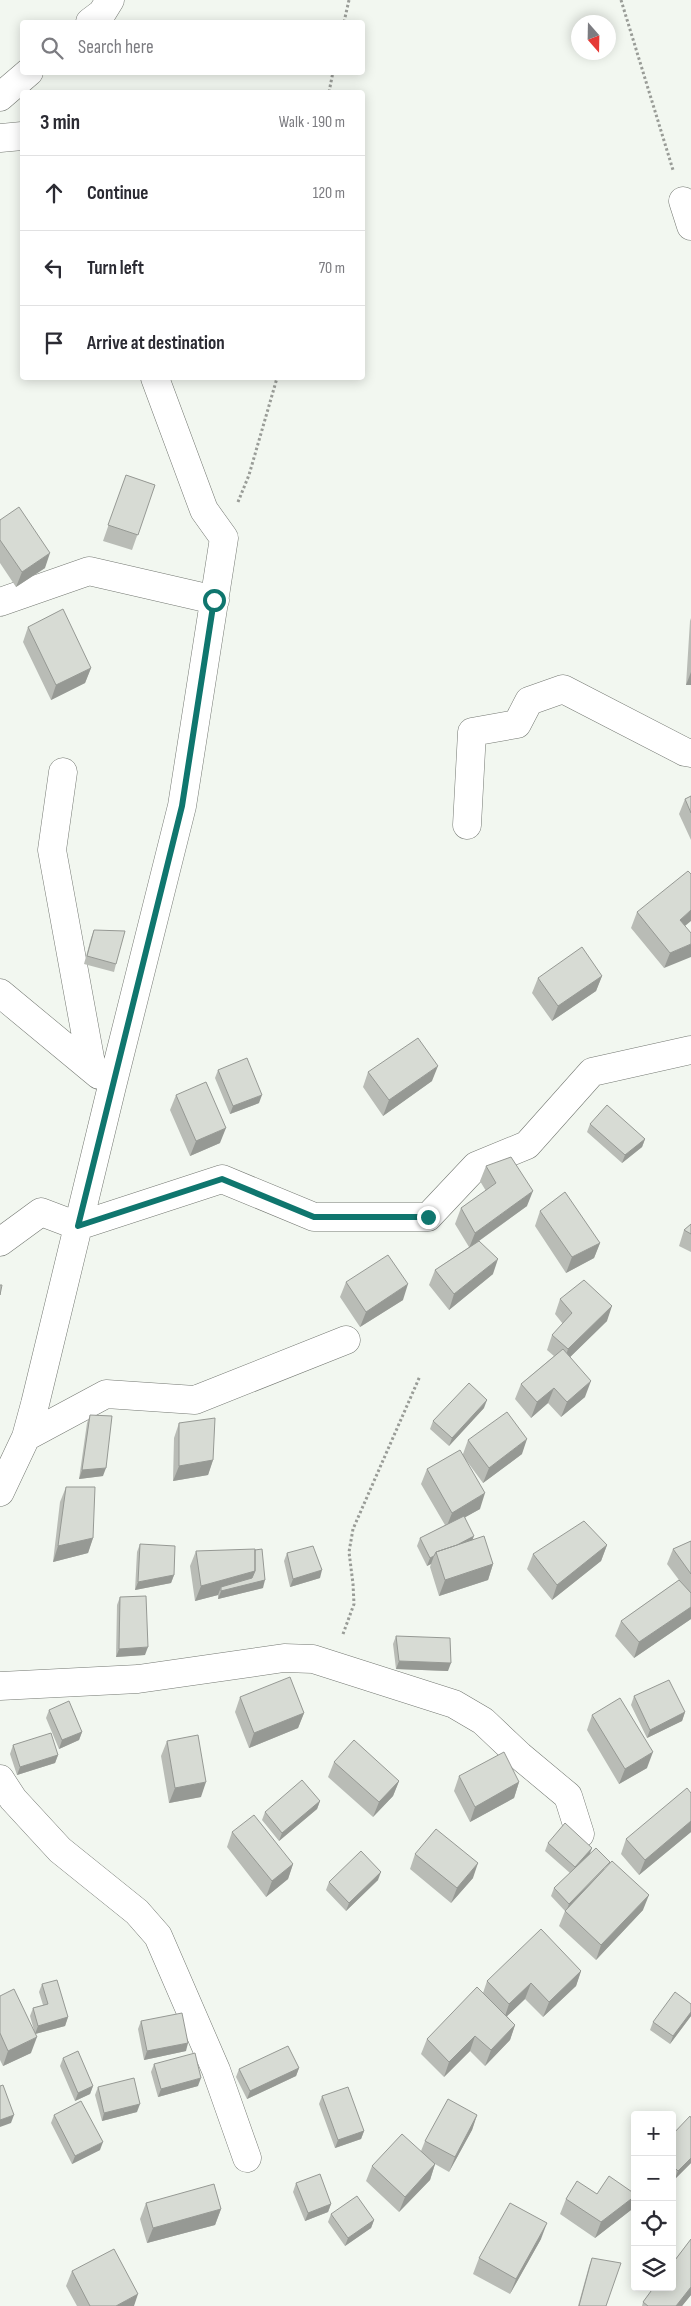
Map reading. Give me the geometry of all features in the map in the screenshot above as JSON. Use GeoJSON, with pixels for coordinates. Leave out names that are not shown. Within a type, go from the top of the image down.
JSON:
{"type":"FeatureCollection","features":[{"type":"Feature","properties":{"kind":"street"},"geometry":{"type":"LineString","coordinates":[[93,20],[102,13],[110,0]]}},
{"type":"Feature","properties":{"kind":"street"},"geometry":{"type":"LineString","coordinates":[[0,97],[26,75]]}},
{"type":"Feature","properties":{"kind":"street"},"geometry":{"type":"LineString","coordinates":[[0,138],[20,136]]}},
{"type":"Feature","properties":{"kind":"street"},"geometry":{"type":"LineString","coordinates":[[0,1492],[26,1437],[78,1226],[102,1078],[182,806],[224,538],[204,510],[155,380]]}},
{"type":"Feature","properties":{"kind":"street"},"geometry":{"type":"LineString","coordinates":[[0,602],[89,570],[214,600]]}},
{"type":"Feature","properties":{"kind":"street"},"geometry":{"type":"LineString","coordinates":[[467,825],[472,732],[518,724],[529,702],[563,689],[685,752],[691,753]]}},
{"type":"Feature","properties":{"kind":"street"},"geometry":{"type":"LineString","coordinates":[[63,772],[52,850],[102,1078]]}},
{"type":"Feature","properties":{"kind":"street"},"geometry":{"type":"LineString","coordinates":[[0,993],[102,1078]]}},
{"type":"Feature","properties":{"kind":"street"},"geometry":{"type":"LineString","coordinates":[[0,1242],[41,1212],[78,1226],[222,1179],[314,1217],[428,1217],[476,1166],[527,1145],[592,1072],[691,1050]]}},
{"type":"Feature","properties":{"kind":"street"},"geometry":{"type":"LineString","coordinates":[[26,1437],[106,1394],[195,1400],[346,1340]]}},
{"type":"Feature","properties":{"kind":"street"},"geometry":{"type":"LineString","coordinates":[[0,1686],[138,1679],[284,1658],[313,1659],[454,1704],[483,1721],[520,1756],[568,1796],[580,1834]]}},
{"type":"Feature","properties":{"kind":"street"},"geometry":{"type":"LineString","coordinates":[[0,1779],[14,1799],[60,1850],[138,1912],[158,1936],[216,2070],[247,2158]]}},
{"type":"Feature","properties":{"kind":"path"},"geometry":{"type":"LineString","coordinates":[[344,20],[349,0]]}},
{"type":"Feature","properties":{"kind":"path"},"geometry":{"type":"LineString","coordinates":[[621,0],[687,214]]}},
{"type":"Feature","properties":{"kind":"path"},"geometry":{"type":"LineString","coordinates":[[329,90],[332,75]]}},
{"type":"Feature","properties":{"kind":"path"},"geometry":{"type":"LineString","coordinates":[[224,538],[249,475],[277,380]]}},
{"type":"Feature","properties":{"kind":"path"},"geometry":{"type":"LineString","coordinates":[[331,1665],[354,1604],[349,1552],[353,1528],[420,1376]]}},
{"type":"Feature","properties":{"kind":"building"},"geometry":{"type":"Polygon","coordinates":[[[126,475],[155,485],[138,535],[108,525],[126,475]]]}},
{"type":"Feature","properties":{"kind":"building"},"geometry":{"type":"Polygon","coordinates":[[[19,507],[50,553],[22,572],[0,540],[0,520],[19,507]]]}},
{"type":"Feature","properties":{"kind":"building"},"geometry":{"type":"Polygon","coordinates":[[[63,609],[91,668],[56,685],[28,627],[63,609]]]}},
{"type":"Feature","properties":{"kind":"building"},"geometry":{"type":"Polygon","coordinates":[[[691,796],[691,813],[685,799],[691,796]]]}},
{"type":"Feature","properties":{"kind":"building"},"geometry":{"type":"Polygon","coordinates":[[[688,871],[691,874],[691,910],[680,920],[691,933],[691,944],[670,953],[637,912],[688,871]]]}},
{"type":"Feature","properties":{"kind":"building"},"geometry":{"type":"Polygon","coordinates":[[[94,930],[125,931],[116,964],[87,956],[94,930]]]}},
{"type":"Feature","properties":{"kind":"building"},"geometry":{"type":"Polygon","coordinates":[[[582,947],[602,976],[558,1006],[538,978],[582,947]]]}},
{"type":"Feature","properties":{"kind":"building"},"geometry":{"type":"Polygon","coordinates":[[[418,1038],[438,1066],[389,1100],[368,1072],[418,1038]]]}},
{"type":"Feature","properties":{"kind":"building"},"geometry":{"type":"Polygon","coordinates":[[[247,1058],[262,1095],[233,1106],[218,1070],[247,1058]]]}},
{"type":"Feature","properties":{"kind":"building"},"geometry":{"type":"Polygon","coordinates":[[[206,1082],[226,1128],[196,1141],[176,1095],[206,1082]]]}},
{"type":"Feature","properties":{"kind":"building"},"geometry":{"type":"Polygon","coordinates":[[[607,1105],[645,1139],[625,1155],[590,1124],[607,1105]]]}},
{"type":"Feature","properties":{"kind":"building"},"geometry":{"type":"Polygon","coordinates":[[[511,1157],[533,1191],[475,1233],[461,1208],[496,1183],[486,1166],[511,1157]]]}},
{"type":"Feature","properties":{"kind":"building"},"geometry":{"type":"Polygon","coordinates":[[[565,1192],[600,1243],[572,1257],[540,1211],[565,1192]]]}},
{"type":"Feature","properties":{"kind":"building"},"geometry":{"type":"Polygon","coordinates":[[[691,1224],[691,1234],[684,1230],[691,1224]]]}},
{"type":"Feature","properties":{"kind":"building"},"geometry":{"type":"Polygon","coordinates":[[[479,1241],[498,1259],[454,1294],[435,1270],[479,1241]]]}},
{"type":"Feature","properties":{"kind":"building"},"geometry":{"type":"Polygon","coordinates":[[[388,1255],[408,1284],[366,1312],[346,1282],[388,1255]]]}},
{"type":"Feature","properties":{"kind":"building"},"geometry":{"type":"Polygon","coordinates":[[[584,1280],[612,1306],[568,1349],[552,1335],[572,1313],[560,1299],[584,1280]]]}},
{"type":"Feature","properties":{"kind":"building"},"geometry":{"type":"Polygon","coordinates":[[[563,1349],[591,1381],[567,1402],[554,1388],[537,1402],[521,1384],[563,1349]]]}},
{"type":"Feature","properties":{"kind":"building"},"geometry":{"type":"Polygon","coordinates":[[[469,1383],[487,1400],[452,1438],[433,1421],[469,1383]]]}},
{"type":"Feature","properties":{"kind":"building"},"geometry":{"type":"Polygon","coordinates":[[[507,1412],[527,1439],[489,1468],[468,1440],[507,1412]]]}},
{"type":"Feature","properties":{"kind":"building"},"geometry":{"type":"Polygon","coordinates":[[[90,1415],[112,1416],[106,1468],[82,1470],[90,1415]]]}},
{"type":"Feature","properties":{"kind":"building"},"geometry":{"type":"Polygon","coordinates":[[[215,1418],[213,1460],[179,1466],[179,1423],[215,1418]]]}},
{"type":"Feature","properties":{"kind":"building"},"geometry":{"type":"Polygon","coordinates":[[[460,1450],[485,1493],[452,1513],[427,1469],[460,1450]]]}},
{"type":"Feature","properties":{"kind":"building"},"geometry":{"type":"Polygon","coordinates":[[[66,1487],[95,1487],[93,1538],[58,1546],[66,1487]]]}},
{"type":"Feature","properties":{"kind":"building"},"geometry":{"type":"Polygon","coordinates":[[[464,1516],[474,1536],[457,1545],[436,1552],[430,1558],[420,1538],[464,1516]]]}},
{"type":"Feature","properties":{"kind":"building"},"geometry":{"type":"Polygon","coordinates":[[[584,1521],[607,1545],[557,1585],[533,1554],[584,1521]]]}},
{"type":"Feature","properties":{"kind":"building"},"geometry":{"type":"Polygon","coordinates":[[[484,1536],[493,1564],[445,1580],[436,1552],[484,1536]]]}},
{"type":"Feature","properties":{"kind":"building"},"geometry":{"type":"Polygon","coordinates":[[[691,1541],[691,1574],[673,1549],[691,1541]]]}},
{"type":"Feature","properties":{"kind":"building"},"geometry":{"type":"Polygon","coordinates":[[[140,1544],[175,1546],[174,1575],[138,1582],[140,1544]]]}},
{"type":"Feature","properties":{"kind":"building"},"geometry":{"type":"Polygon","coordinates":[[[313,1546],[322,1570],[293,1579],[287,1553],[313,1546]]]}},
{"type":"Feature","properties":{"kind":"building"},"geometry":{"type":"Polygon","coordinates":[[[255,1549],[255,1571],[201,1586],[196,1551],[255,1549]]]}},
{"type":"Feature","properties":{"kind":"building"},"geometry":{"type":"Polygon","coordinates":[[[262,1549],[265,1580],[221,1591],[221,1587],[252,1578],[255,1571],[255,1550],[262,1549]]]}},
{"type":"Feature","properties":{"kind":"building"},"geometry":{"type":"Polygon","coordinates":[[[679,1580],[691,1593],[691,1607],[639,1642],[621,1621],[679,1580]]]}},
{"type":"Feature","properties":{"kind":"building"},"geometry":{"type":"Polygon","coordinates":[[[146,1596],[148,1647],[119,1649],[120,1597],[146,1596]]]}},
{"type":"Feature","properties":{"kind":"building"},"geometry":{"type":"Polygon","coordinates":[[[396,1636],[450,1638],[451,1663],[399,1661],[396,1636]]]}},
{"type":"Feature","properties":{"kind":"building"},"geometry":{"type":"Polygon","coordinates":[[[290,1677],[304,1713],[254,1733],[240,1697],[290,1677]]]}},
{"type":"Feature","properties":{"kind":"building"},"geometry":{"type":"Polygon","coordinates":[[[669,1680],[685,1712],[650,1730],[634,1696],[669,1680]]]}},
{"type":"Feature","properties":{"kind":"building"},"geometry":{"type":"Polygon","coordinates":[[[620,1698],[653,1752],[625,1769],[592,1715],[620,1698]]]}},
{"type":"Feature","properties":{"kind":"building"},"geometry":{"type":"Polygon","coordinates":[[[69,1701],[82,1732],[62,1740],[49,1710],[69,1701]]]}},
{"type":"Feature","properties":{"kind":"building"},"geometry":{"type":"Polygon","coordinates":[[[51,1733],[58,1755],[20,1767],[13,1745],[51,1733]]]}},
{"type":"Feature","properties":{"kind":"building"},"geometry":{"type":"Polygon","coordinates":[[[198,1735],[206,1782],[175,1788],[167,1741],[198,1735]]]}},
{"type":"Feature","properties":{"kind":"building"},"geometry":{"type":"Polygon","coordinates":[[[354,1740],[399,1781],[379,1802],[334,1762],[354,1740]]]}},
{"type":"Feature","properties":{"kind":"building"},"geometry":{"type":"Polygon","coordinates":[[[504,1752],[519,1782],[475,1807],[459,1776],[504,1752]]]}},
{"type":"Feature","properties":{"kind":"building"},"geometry":{"type":"Polygon","coordinates":[[[302,1780],[320,1801],[282,1833],[265,1812],[302,1780]]]}},
{"type":"Feature","properties":{"kind":"building"},"geometry":{"type":"Polygon","coordinates":[[[687,1788],[691,1793],[691,1821],[645,1860],[626,1839],[687,1788]]]}},
{"type":"Feature","properties":{"kind":"building"},"geometry":{"type":"Polygon","coordinates":[[[254,1815],[293,1864],[272,1881],[232,1832],[254,1815]]]}},
{"type":"Feature","properties":{"kind":"building"},"geometry":{"type":"Polygon","coordinates":[[[565,1823],[592,1848],[575,1867],[548,1843],[565,1823]]]}},
{"type":"Feature","properties":{"kind":"building"},"geometry":{"type":"Polygon","coordinates":[[[436,1829],[478,1863],[457,1888],[415,1854],[436,1829]]]}},
{"type":"Feature","properties":{"kind":"building"},"geometry":{"type":"Polygon","coordinates":[[[596,1848],[610,1862],[569,1904],[554,1888],[596,1848]]]}},
{"type":"Feature","properties":{"kind":"building"},"geometry":{"type":"Polygon","coordinates":[[[361,1851],[381,1872],[349,1903],[329,1882],[361,1851]]]}},
{"type":"Feature","properties":{"kind":"building"},"geometry":{"type":"Polygon","coordinates":[[[612,1861],[649,1895],[601,1945],[565,1911],[612,1861]]]}},
{"type":"Feature","properties":{"kind":"building"},"geometry":{"type":"Polygon","coordinates":[[[541,1929],[581,1971],[549,2002],[531,1983],[509,2004],[487,1981],[541,1929]]]}},
{"type":"Feature","properties":{"kind":"building"},"geometry":{"type":"Polygon","coordinates":[[[57,1980],[68,2017],[38,2026],[33,2008],[48,2004],[42,1984],[57,1980]]]}},
{"type":"Feature","properties":{"kind":"building"},"geometry":{"type":"Polygon","coordinates":[[[477,1987],[515,2025],[491,2050],[475,2036],[449,2062],[427,2039],[477,1987]]]}},
{"type":"Feature","properties":{"kind":"building"},"geometry":{"type":"Polygon","coordinates":[[[14,1989],[37,2037],[8,2051],[0,2033],[0,1996],[14,1989]]]}},
{"type":"Feature","properties":{"kind":"building"},"geometry":{"type":"Polygon","coordinates":[[[675,1992],[691,2004],[691,2012],[673,2036],[653,2022],[675,1992]]]}},
{"type":"Feature","properties":{"kind":"building"},"geometry":{"type":"Polygon","coordinates":[[[182,2013],[188,2043],[147,2051],[141,2021],[182,2013]]]}},
{"type":"Feature","properties":{"kind":"building"},"geometry":{"type":"Polygon","coordinates":[[[288,2046],[299,2068],[250,2091],[239,2069],[288,2046]]]}},
{"type":"Feature","properties":{"kind":"building"},"geometry":{"type":"Polygon","coordinates":[[[78,2051],[93,2086],[78,2093],[63,2058],[78,2051]]]}},
{"type":"Feature","properties":{"kind":"building"},"geometry":{"type":"Polygon","coordinates":[[[195,2053],[201,2078],[161,2089],[154,2064],[195,2053]]]}},
{"type":"Feature","properties":{"kind":"building"},"geometry":{"type":"Polygon","coordinates":[[[134,2078],[140,2104],[104,2113],[98,2087],[134,2078]]]}},
{"type":"Feature","properties":{"kind":"building"},"geometry":{"type":"Polygon","coordinates":[[[3,2085],[14,2115],[0,2120],[0,2086],[3,2085]]]}},
{"type":"Feature","properties":{"kind":"building"},"geometry":{"type":"Polygon","coordinates":[[[348,2087],[364,2131],[338,2140],[322,2096],[348,2087]]]}},
{"type":"Feature","properties":{"kind":"building"},"geometry":{"type":"Polygon","coordinates":[[[448,2099],[477,2115],[455,2157],[425,2141],[448,2099]]]}},
{"type":"Feature","properties":{"kind":"building"},"geometry":{"type":"Polygon","coordinates":[[[81,2101],[103,2142],[75,2156],[54,2115],[81,2101]]]}},
{"type":"Feature","properties":{"kind":"building"},"geometry":{"type":"Polygon","coordinates":[[[690,2116],[691,2158],[678,2171],[676,2169],[676,2131],[690,2116]]]}},
{"type":"Feature","properties":{"kind":"building"},"geometry":{"type":"Polygon","coordinates":[[[402,2134],[435,2164],[405,2197],[372,2166],[402,2134]]]}},
{"type":"Feature","properties":{"kind":"building"},"geometry":{"type":"Polygon","coordinates":[[[320,2174],[331,2204],[308,2213],[296,2183],[320,2174]]]}},
{"type":"Feature","properties":{"kind":"building"},"geometry":{"type":"Polygon","coordinates":[[[609,2176],[631,2191],[631,2199],[601,2222],[566,2199],[577,2181],[597,2194],[609,2176]]]}},
{"type":"Feature","properties":{"kind":"building"},"geometry":{"type":"Polygon","coordinates":[[[214,2184],[221,2209],[153,2228],[146,2203],[214,2184]]]}},
{"type":"Feature","properties":{"kind":"building"},"geometry":{"type":"Polygon","coordinates":[[[357,2196],[374,2220],[348,2238],[331,2214],[357,2196]]]}},
{"type":"Feature","properties":{"kind":"building"},"geometry":{"type":"Polygon","coordinates":[[[510,2203],[547,2223],[516,2279],[479,2258],[510,2203]]]}},
{"type":"Feature","properties":{"kind":"building"},"geometry":{"type":"Polygon","coordinates":[[[691,2239],[691,2287],[676,2306],[648,2306],[643,2302],[651,2291],[676,2291],[676,2259],[691,2239]]]}},
{"type":"Feature","properties":{"kind":"building"},"geometry":{"type":"Polygon","coordinates":[[[114,2249],[138,2294],[116,2306],[90,2306],[72,2271],[114,2249]]]}},
{"type":"Feature","properties":{"kind":"building"},"geometry":{"type":"Polygon","coordinates":[[[592,2258],[621,2263],[606,2306],[579,2306],[592,2258]]]}},
{"type":"Feature","properties":{"kind":"route"},"geometry":{"type":"LineString","coordinates":[[214,600],[182,806],[78,1226],[222,1179],[314,1217],[428,1217]]}}]}
